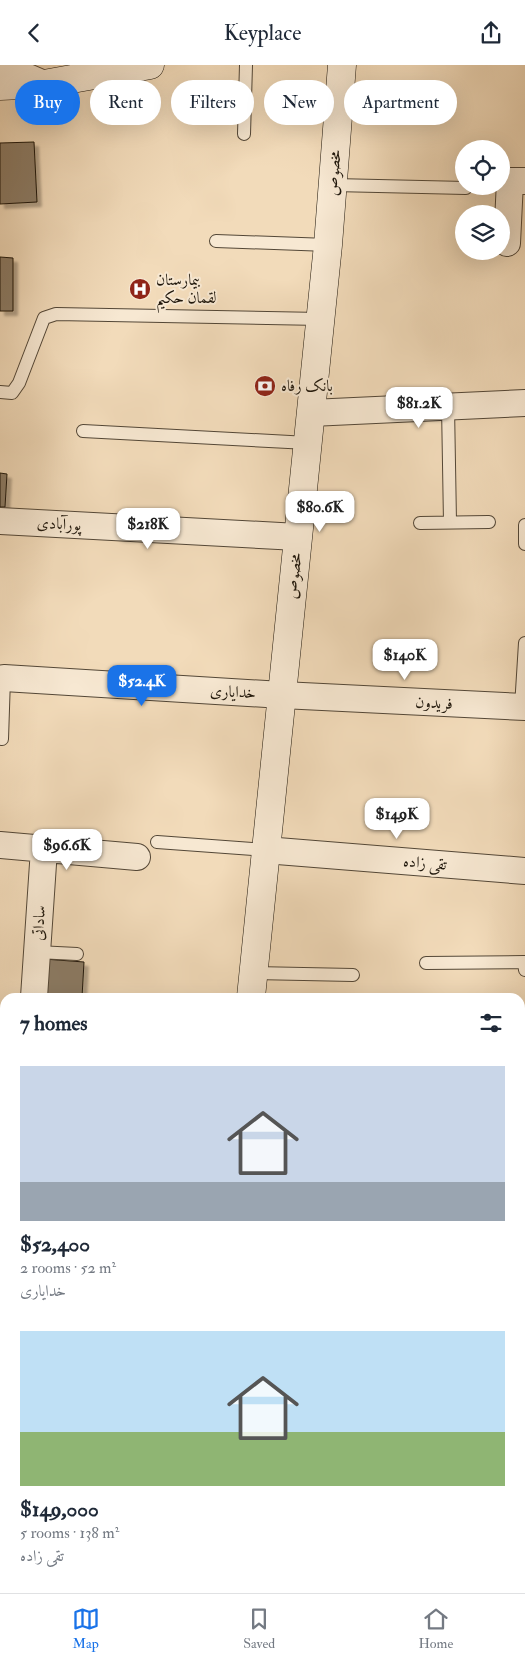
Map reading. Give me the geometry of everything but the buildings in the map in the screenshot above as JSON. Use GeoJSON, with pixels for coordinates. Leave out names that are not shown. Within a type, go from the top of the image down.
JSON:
{"type":"FeatureCollection","features":[{"type":"Feature","properties":{"kind":"main road"},"geometry":{"type":"LineString","coordinates":[[66,80],[150,65]]}},
{"type":"Feature","properties":{"kind":"main road","name":"مخصوص"},"geometry":{"type":"LineString","coordinates":[[252,985],[321,319],[334,185],[342,65]]}},
{"type":"Feature","properties":{"kind":"main road"},"geometry":{"type":"LineString","coordinates":[[0,86],[15,85]]}},
{"type":"Feature","properties":{"kind":"street"},"geometry":{"type":"LineString","coordinates":[[0,65],[35,80]]}},
{"type":"Feature","properties":{"kind":"street"},"geometry":{"type":"LineString","coordinates":[[509,205],[510,181],[525,181]]}},
{"type":"Feature","properties":{"kind":"street"},"geometry":{"type":"LineString","coordinates":[[311,413],[525,403]]}},
{"type":"Feature","properties":{"kind":"street","name":"پورآبادی"},"geometry":{"type":"LineString","coordinates":[[0,521],[298,537]]}},
{"type":"Feature","properties":{"kind":"street","name":"خدایاری"},"geometry":{"type":"LineString","coordinates":[[4,678],[282,695]]}},
{"type":"Feature","properties":{"kind":"street","name":"فریدون"},"geometry":{"type":"LineString","coordinates":[[282,695],[523,707]]}},
{"type":"Feature","properties":{"kind":"street"},"geometry":{"type":"LineString","coordinates":[[0,845],[44,849],[147,850]]}},
{"type":"Feature","properties":{"kind":"street","name":"ساداتی"},"geometry":{"type":"LineString","coordinates":[[34,993],[44,849]]}},
{"type":"Feature","properties":{"kind":"street","name":"تقی زاده"},"geometry":{"type":"LineString","coordinates":[[265,849],[525,871]]}},
{"type":"Feature","properties":{"kind":"lane"},"geometry":{"type":"LineString","coordinates":[[244,134],[246,65]]}},
{"type":"Feature","properties":{"kind":"lane"},"geometry":{"type":"LineString","coordinates":[[334,185],[455,188]]}},
{"type":"Feature","properties":{"kind":"lane"},"geometry":{"type":"LineString","coordinates":[[216,241],[328,245]]}},
{"type":"Feature","properties":{"kind":"lane"},"geometry":{"type":"LineString","coordinates":[[0,392],[12,393],[19,383],[44,318],[56,314],[321,319]]}},
{"type":"Feature","properties":{"kind":"lane"},"geometry":{"type":"LineString","coordinates":[[448,407],[450,523]]}},
{"type":"Feature","properties":{"kind":"lane"},"geometry":{"type":"LineString","coordinates":[[83,431],[308,443]]}},
{"type":"Feature","properties":{"kind":"lane"},"geometry":{"type":"LineString","coordinates":[[420,523],[489,522]]}},
{"type":"Feature","properties":{"kind":"lane"},"geometry":{"type":"LineString","coordinates":[[525,525],[525,544]]}},
{"type":"Feature","properties":{"kind":"lane"},"geometry":{"type":"LineString","coordinates":[[523,707],[525,643]]}},
{"type":"Feature","properties":{"kind":"lane"},"geometry":{"type":"LineString","coordinates":[[2,739],[4,678]]}},
{"type":"Feature","properties":{"kind":"lane"},"geometry":{"type":"LineString","coordinates":[[147,850],[265,849]]}},
{"type":"Feature","properties":{"kind":"lane"},"geometry":{"type":"LineString","coordinates":[[37,952],[77,954]]}},
{"type":"Feature","properties":{"kind":"lane"},"geometry":{"type":"LineString","coordinates":[[426,963],[524,962],[525,970]]}},
{"type":"Feature","properties":{"kind":"lane"},"geometry":{"type":"LineString","coordinates":[[252,985],[352,975]]}},
{"type":"Feature","properties":{"kind":"place","name":"بیمارستان لقمان حکیم"},"geometry":{"type":"Point","coordinates":[140,289]}},
{"type":"Feature","properties":{"kind":"place","name":"بانک رفاه"},"geometry":{"type":"Point","coordinates":[265,386]}}]}
